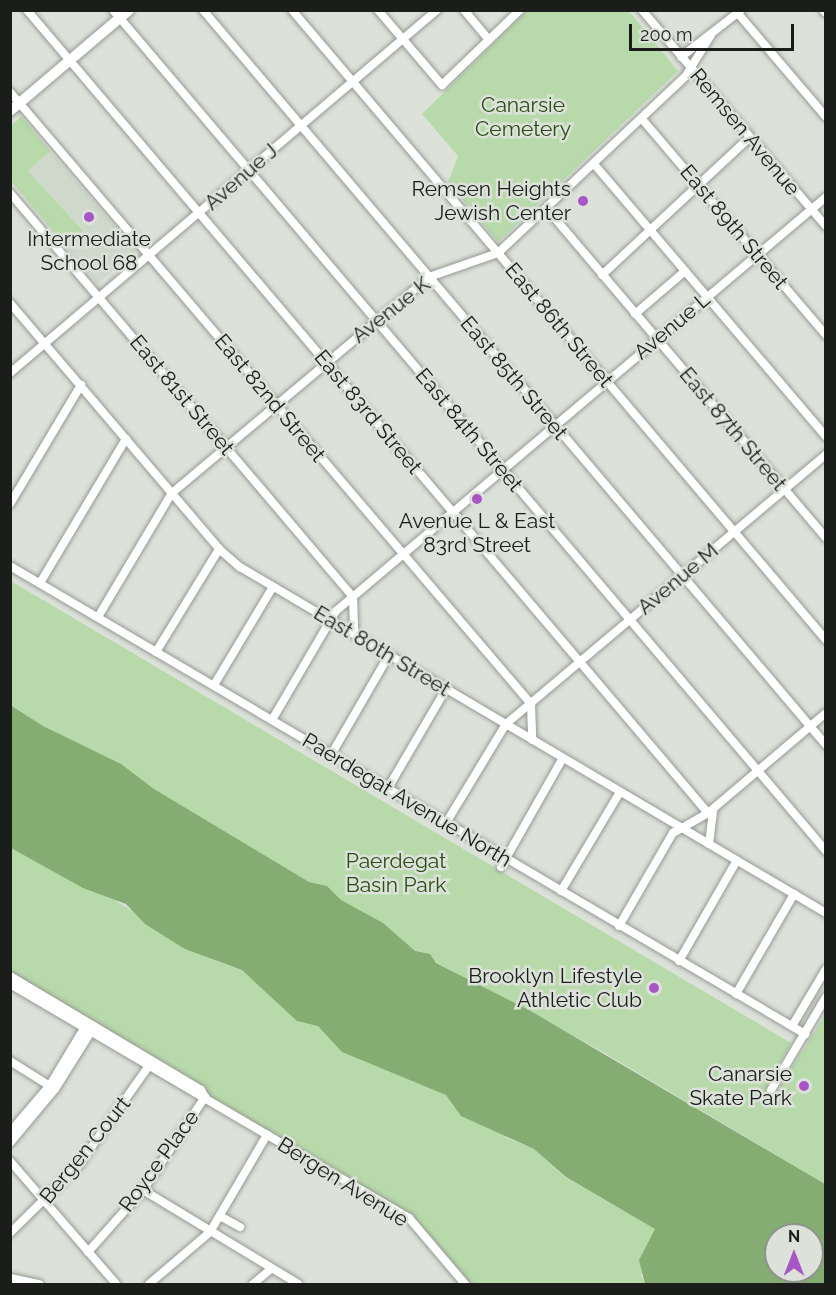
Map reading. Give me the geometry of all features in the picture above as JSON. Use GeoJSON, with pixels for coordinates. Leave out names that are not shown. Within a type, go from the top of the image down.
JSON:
{"type":"FeatureCollection","features":[{"type":"Feature","properties":{"kind":"main road"},"geometry":{"type":"LineString","coordinates":[[10,111],[70,60],[116,14],[129,10]]}},
{"type":"Feature","properties":{"kind":"street","name":"East 83rd Street"},"geometry":{"type":"LineString","coordinates":[[27,10],[580,663],[710,811]]}},
{"type":"Feature","properties":{"kind":"street","name":"East 85th Street"},"geometry":{"type":"LineString","coordinates":[[203,10],[825,745]]}},
{"type":"Feature","properties":{"kind":"street","name":"East 86th Street"},"geometry":{"type":"LineString","coordinates":[[292,10],[825,640]]}},
{"type":"Feature","properties":{"kind":"street"},"geometry":{"type":"LineString","coordinates":[[378,10],[442,85],[520,10]]}},
{"type":"Feature","properties":{"kind":"street","name":"Avenue J"},"geometry":{"type":"LineString","coordinates":[[10,373],[437,10]]}},
{"type":"Feature","properties":{"kind":"street"},"geometry":{"type":"LineString","coordinates":[[464,10],[489,40]]}},
{"type":"Feature","properties":{"kind":"street","name":"Remsen Avenue"},"geometry":{"type":"LineString","coordinates":[[642,10],[825,226]]}},
{"type":"Feature","properties":{"kind":"street"},"geometry":{"type":"LineString","coordinates":[[738,11],[825,117]]}},
{"type":"Feature","properties":{"kind":"street","name":"Avenue K"},"geometry":{"type":"LineString","coordinates":[[681,57],[738,11]]}},
{"type":"Feature","properties":{"kind":"street","name":"East 84th Street"},"geometry":{"type":"LineString","coordinates":[[116,14],[825,850]]}},
{"type":"Feature","properties":{"kind":"street","name":"Avenue K"},"geometry":{"type":"LineString","coordinates":[[98,617],[172,494],[429,277],[498,253],[642,119],[691,68],[711,35]]}},
{"type":"Feature","properties":{"kind":"street","name":"East 82nd Street"},"geometry":{"type":"LineString","coordinates":[[10,92],[531,704]]}},
{"type":"Feature","properties":{"kind":"street","name":"East 89th Street"},"geometry":{"type":"LineString","coordinates":[[642,119],[825,335]]}},
{"type":"Feature","properties":{"kind":"street"},"geometry":{"type":"LineString","coordinates":[[602,275],[750,137]]}},
{"type":"Feature","properties":{"kind":"street"},"geometry":{"type":"LineString","coordinates":[[594,164],[825,437]]}},
{"type":"Feature","properties":{"kind":"street","name":"East 81st Street"},"geometry":{"type":"LineString","coordinates":[[10,194],[353,597]]}},
{"type":"Feature","properties":{"kind":"street","name":"Avenue L"},"geometry":{"type":"LineString","coordinates":[[272,720],[330,621],[353,597],[825,197]]}},
{"type":"Feature","properties":{"kind":"street","name":"East 87th Street"},"geometry":{"type":"LineString","coordinates":[[547,209],[825,538]]}},
{"type":"Feature","properties":{"kind":"street"},"geometry":{"type":"LineString","coordinates":[[635,314],[685,271]]}},
{"type":"Feature","properties":{"kind":"street","name":"East 80th Street"},"geometry":{"type":"LineString","coordinates":[[10,303],[219,549],[273,587],[825,913]]}},
{"type":"Feature","properties":{"kind":"street"},"geometry":{"type":"LineString","coordinates":[[10,504],[81,385]]}},
{"type":"Feature","properties":{"kind":"street"},"geometry":{"type":"LineString","coordinates":[[40,583],[126,438]]}},
{"type":"Feature","properties":{"kind":"street","name":"Avenue M"},"geometry":{"type":"LineString","coordinates":[[506,724],[825,455]]}},
{"type":"Feature","properties":{"kind":"street"},"geometry":{"type":"LineString","coordinates":[[156,652],[219,549]]}},
{"type":"Feature","properties":{"kind":"street","name":"Paerdegat Avenue North"},"geometry":{"type":"LineString","coordinates":[[10,566],[805,1034]]}},
{"type":"Feature","properties":{"kind":"street"},"geometry":{"type":"LineString","coordinates":[[214,685],[273,587]]}},
{"type":"Feature","properties":{"kind":"street"},"geometry":{"type":"LineString","coordinates":[[353,597],[354,634]]}},
{"type":"Feature","properties":{"kind":"street"},"geometry":{"type":"LineString","coordinates":[[331,755],[389,655]]}},
{"type":"Feature","properties":{"kind":"street"},"geometry":{"type":"LineString","coordinates":[[388,788],[446,689]]}},
{"type":"Feature","properties":{"kind":"street"},"geometry":{"type":"LineString","coordinates":[[531,704],[532,740]]}},
{"type":"Feature","properties":{"kind":"street"},"geometry":{"type":"LineString","coordinates":[[620,926],[673,832],[710,811],[825,713]]}},
{"type":"Feature","properties":{"kind":"street"},"geometry":{"type":"LineString","coordinates":[[446,824],[506,724]]}},
{"type":"Feature","properties":{"kind":"street"},"geometry":{"type":"LineString","coordinates":[[501,867],[563,758]]}},
{"type":"Feature","properties":{"kind":"street"},"geometry":{"type":"LineString","coordinates":[[561,891],[620,792]]}},
{"type":"Feature","properties":{"kind":"street"},"geometry":{"type":"LineString","coordinates":[[709,844],[710,811]]}},
{"type":"Feature","properties":{"kind":"street"},"geometry":{"type":"LineString","coordinates":[[679,961],[737,860]]}},
{"type":"Feature","properties":{"kind":"street"},"geometry":{"type":"LineString","coordinates":[[736,994],[794,894]]}},
{"type":"Feature","properties":{"kind":"street"},"geometry":{"type":"LineString","coordinates":[[792,1026],[825,969]]}},
{"type":"Feature","properties":{"kind":"street","name":"Bergen Avenue"},"geometry":{"type":"LineString","coordinates":[[10,976],[89,1027]]}},
{"type":"Feature","properties":{"kind":"street","name":"Bergen Avenue"},"geometry":{"type":"LineString","coordinates":[[10,984],[89,1027],[409,1218],[465,1284]]}},
{"type":"Feature","properties":{"kind":"street"},"geometry":{"type":"LineString","coordinates":[[771,1090],[825,997]]}},
{"type":"Feature","properties":{"kind":"street"},"geometry":{"type":"LineString","coordinates":[[10,1143],[52,1087],[89,1027]]}},
{"type":"Feature","properties":{"kind":"street"},"geometry":{"type":"LineString","coordinates":[[10,1061],[52,1087]]}},
{"type":"Feature","properties":{"kind":"street","name":"Bergen Court"},"geometry":{"type":"LineString","coordinates":[[10,1233],[44,1202],[97,1143],[150,1063]]}},
{"type":"Feature","properties":{"kind":"street"},"geometry":{"type":"LineString","coordinates":[[10,1132],[52,1087]]}},
{"type":"Feature","properties":{"kind":"street","name":"Royce Place"},"geometry":{"type":"LineString","coordinates":[[88,1252],[143,1190],[206,1097]]}},
{"type":"Feature","properties":{"kind":"street"},"geometry":{"type":"LineString","coordinates":[[149,1284],[210,1232],[267,1135]]}},
{"type":"Feature","properties":{"kind":"street"},"geometry":{"type":"LineString","coordinates":[[10,1161],[116,1284]]}},
{"type":"Feature","properties":{"kind":"street"},"geometry":{"type":"LineString","coordinates":[[143,1190],[298,1284]]}},
{"type":"Feature","properties":{"kind":"street"},"geometry":{"type":"LineString","coordinates":[[220,1216],[240,1227]]}},
{"type":"Feature","properties":{"kind":"street"},"geometry":{"type":"LineString","coordinates":[[253,1284],[271,1269]]}},
{"type":"Feature","properties":{"kind":"street"},"geometry":{"type":"LineString","coordinates":[[10,1278],[39,1284]]}},
{"type":"Feature","properties":{"kind":"shaded area","name":"Intermediate School 68"},"geometry":{"type":"Polygon","coordinates":[[[50,151],[136,251],[97,284],[65,245],[83,229],[28,171],[50,151]]]}},
{"type":"Feature","properties":{"kind":"shaded area"},"geometry":{"type":"Polygon","coordinates":[[[10,705],[43,726],[121,764],[154,789],[309,882],[327,886],[341,900],[383,923],[415,951],[430,954],[436,963],[529,1010],[825,1184],[825,1284],[645,1284],[639,1260],[655,1229],[566,1177],[534,1149],[461,1116],[446,1095],[342,1052],[318,1026],[297,1021],[242,970],[185,949],[145,924],[126,904],[83,888],[11,848],[10,705]]]}},
{"type":"Feature","properties":{"kind":"green space","name":"Canarsie Cemetery"},"geometry":{"type":"Polygon","coordinates":[[[527,11],[629,11],[678,71],[498,242],[448,182],[458,156],[422,114],[527,11]]]}},
{"type":"Feature","properties":{"kind":"green space"},"geometry":{"type":"Polygon","coordinates":[[[21,116],[50,151],[28,171],[83,230],[65,245],[11,181],[11,126],[21,116]]]}},
{"type":"Feature","properties":{"kind":"green space","name":"Paerdegat Basin Park"},"geometry":{"type":"Polygon","coordinates":[[[11,581],[791,1043],[766,1088],[775,1095],[825,1015],[825,1184],[596,1048],[415,951],[11,709],[11,581]]]}},
{"type":"Feature","properties":{"kind":"green space"},"geometry":{"type":"Polygon","coordinates":[[[11,838],[214,960],[242,970],[265,990],[446,1095],[507,1138],[534,1149],[565,1177],[656,1229],[641,1275],[645,1284],[468,1284],[409,1218],[11,985],[11,838]]]}},
{"type":"Feature","properties":{"kind":"place","name":"Remsen Heights Jewish Center"},"geometry":{"type":"Point","coordinates":[583,201]}},
{"type":"Feature","properties":{"kind":"place","name":"Intermediate School 68"},"geometry":{"type":"Point","coordinates":[89,217]}},
{"type":"Feature","properties":{"kind":"place","name":"Avenue L & East 83rd Street"},"geometry":{"type":"Point","coordinates":[477,499]}},
{"type":"Feature","properties":{"kind":"place","name":"Brooklyn Lifestyle Athletic Club"},"geometry":{"type":"Point","coordinates":[654,988]}},
{"type":"Feature","properties":{"kind":"place","name":"Canarsie Skate Park"},"geometry":{"type":"Point","coordinates":[804,1086]}}]}
